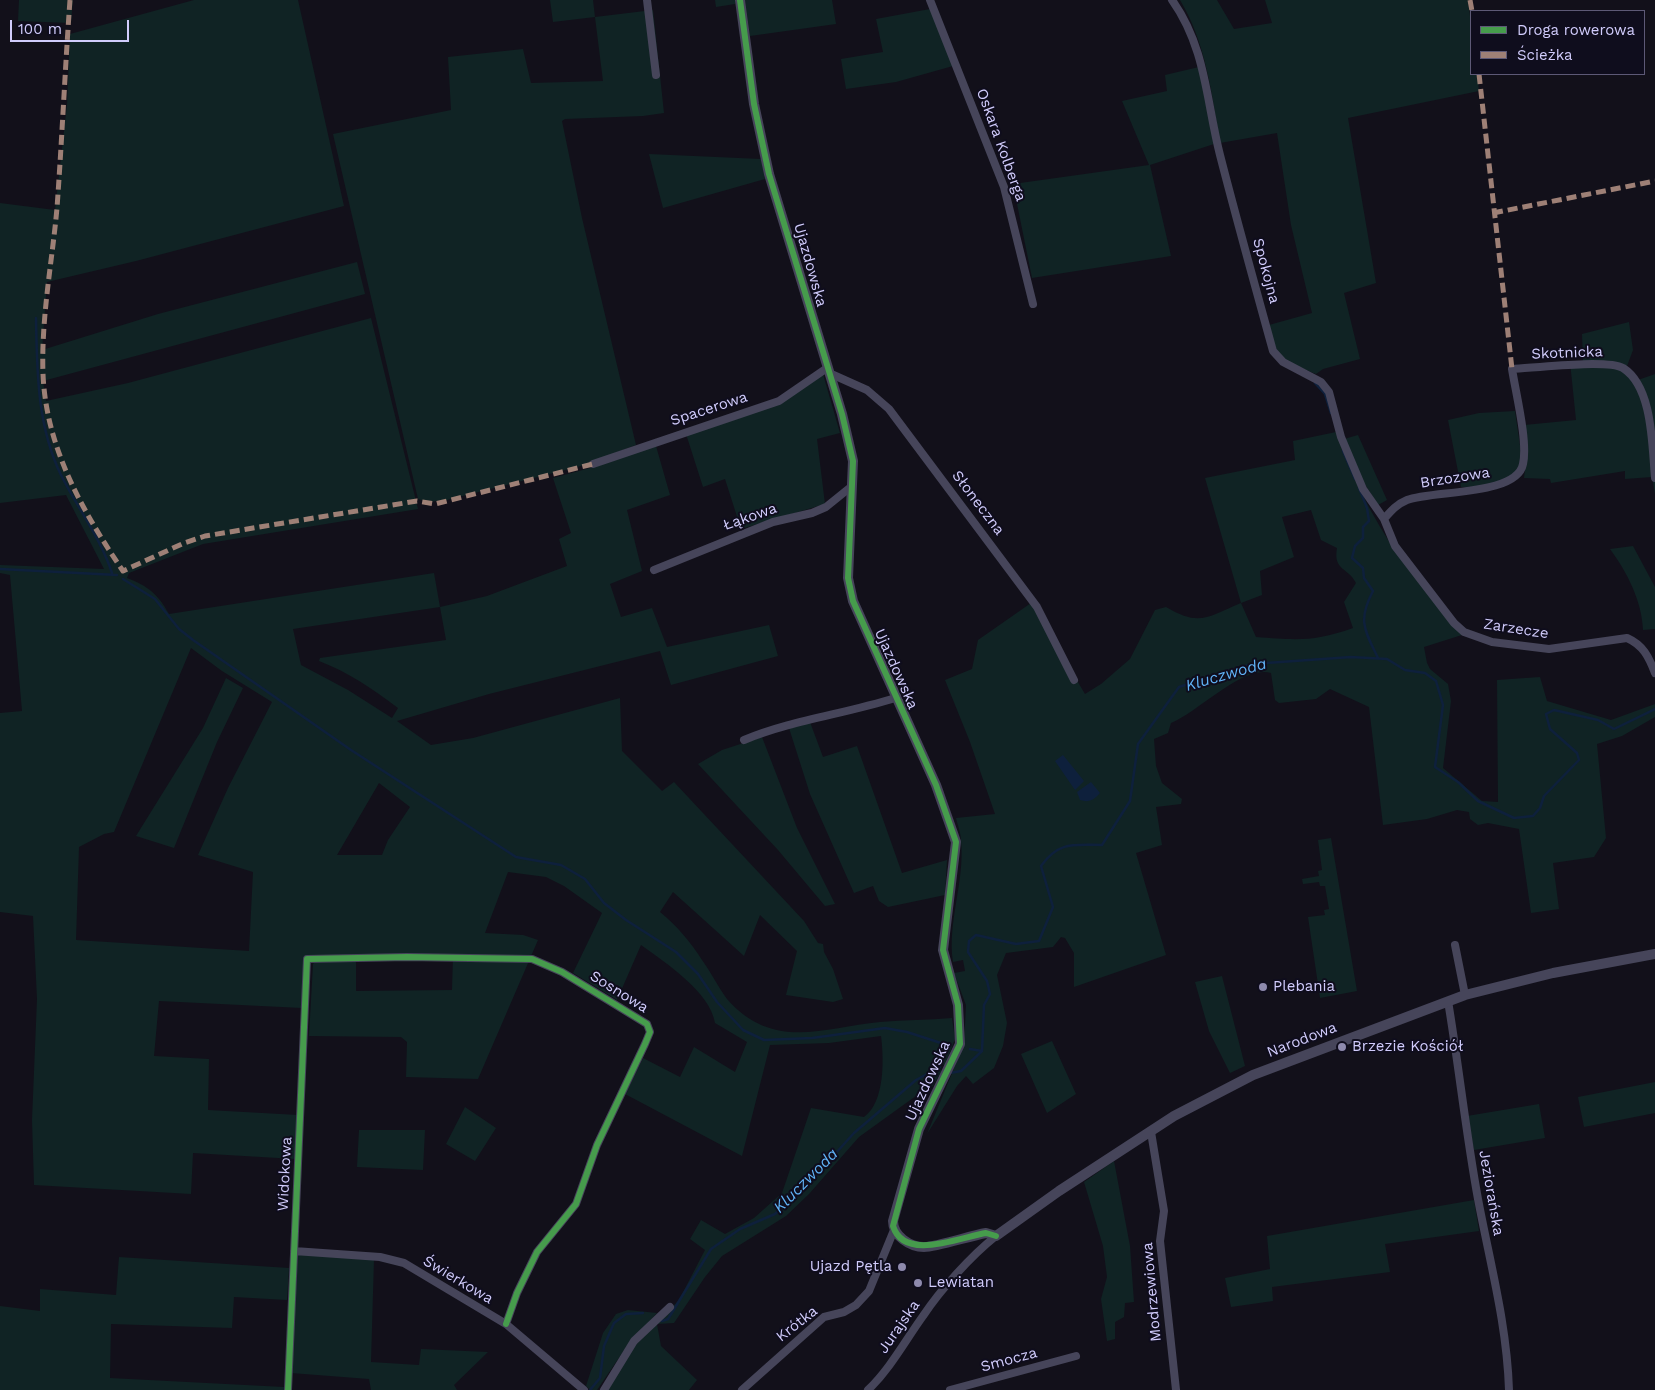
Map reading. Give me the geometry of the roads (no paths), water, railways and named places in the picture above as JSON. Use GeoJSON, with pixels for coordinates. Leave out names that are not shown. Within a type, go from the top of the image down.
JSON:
{"type":"FeatureCollection","features":[{"type":"Feature","properties":{"kind":"street"},"geometry":{"type":"LineString","coordinates":[[647,0],[656,76]]}},
{"type":"Feature","properties":{"kind":"street","name":"Ujazdowska"},"geometry":{"type":"LineString","coordinates":[[740,0],[754,104],[766,163],[848,438],[853,461],[848,578],[853,601],[895,698],[936,784],[956,842],[944,950],[958,1005],[961,1029],[958,1050],[919,1130],[893,1221],[894,1230]]}},
{"type":"Feature","properties":{"kind":"street","name":"Oskara Kolberga"},"geometry":{"type":"LineString","coordinates":[[930,0],[1004,187],[1033,304]]}},
{"type":"Feature","properties":{"kind":"street","name":"Spokojna"},"geometry":{"type":"LineString","coordinates":[[1172,0],[1186,20],[1200,59],[1220,154],[1273,351],[1283,362],[1321,382],[1329,392],[1341,438],[1353,468],[1363,489],[1384,519]]}},
{"type":"Feature","properties":{"kind":"street","name":"Skotnicka"},"geometry":{"type":"LineString","coordinates":[[1512,369],[1567,365],[1621,367],[1631,375],[1642,393],[1647,409],[1655,478]]}},
{"type":"Feature","properties":{"kind":"street","name":"Brzozowa"},"geometry":{"type":"LineString","coordinates":[[1384,519],[1395,506],[1406,500],[1426,494],[1497,486],[1518,475],[1523,467],[1525,451],[1512,369]]}},
{"type":"Feature","properties":{"kind":"street","name":"Spacerowa"},"geometry":{"type":"LineString","coordinates":[[593,464],[779,401],[828,370]]}},
{"type":"Feature","properties":{"kind":"street","name":"Słoneczna"},"geometry":{"type":"LineString","coordinates":[[828,370],[867,390],[889,409],[1037,607],[1074,680]]}},
{"type":"Feature","properties":{"kind":"street","name":"Łąkowa"},"geometry":{"type":"LineString","coordinates":[[654,570],[773,522],[812,513],[826,507],[852,486]]}},
{"type":"Feature","properties":{"kind":"street","name":"Zarzecze"},"geometry":{"type":"LineString","coordinates":[[1384,519],[1396,546],[1414,572],[1464,632],[1492,642],[1549,649],[1627,638],[1636,642],[1644,650],[1655,673]]}},
{"type":"Feature","properties":{"kind":"street"},"geometry":{"type":"LineString","coordinates":[[744,740],[783,725],[843,713],[895,698]]}},
{"type":"Feature","properties":{"kind":"street"},"geometry":{"type":"LineString","coordinates":[[1455,945],[1465,995]]}},
{"type":"Feature","properties":{"kind":"street","name":"Narodowa"},"geometry":{"type":"LineString","coordinates":[[996,1236],[1073,1182],[1174,1116],[1240,1080],[1465,995],[1553,972],[1655,954]]}},
{"type":"Feature","properties":{"kind":"street","name":"Sosnowa"},"geometry":{"type":"LineString","coordinates":[[307,959],[407,957],[532,958],[562,972],[647,1024],[650,1032],[598,1145],[576,1204],[537,1252],[523,1277],[506,1324]]}},
{"type":"Feature","properties":{"kind":"street","name":"Widokowa"},"geometry":{"type":"LineString","coordinates":[[288,1390],[303,1093],[307,959]]}},
{"type":"Feature","properties":{"kind":"street","name":"Jeziorańska"},"geometry":{"type":"LineString","coordinates":[[1448,1001],[1473,1171],[1504,1323],[1509,1390]]}},
{"type":"Feature","properties":{"kind":"street","name":"Modrzewiowa"},"geometry":{"type":"LineString","coordinates":[[1151,1132],[1164,1211],[1160,1241],[1176,1390]]}},
{"type":"Feature","properties":{"kind":"street"},"geometry":{"type":"LineString","coordinates":[[894,1230],[904,1240],[924,1247],[986,1233],[996,1236]]}},
{"type":"Feature","properties":{"kind":"street","name":"Krótka"},"geometry":{"type":"LineString","coordinates":[[742,1390],[824,1317],[844,1312],[856,1306],[869,1291],[894,1230]]}},
{"type":"Feature","properties":{"kind":"street","name":"Jurajska"},"geometry":{"type":"LineString","coordinates":[[868,1390],[897,1355],[924,1314],[941,1293],[996,1236]]}},
{"type":"Feature","properties":{"kind":"street","name":"Świerkowa"},"geometry":{"type":"LineString","coordinates":[[294,1250],[380,1257],[404,1263],[506,1324],[584,1390]]}},
{"type":"Feature","properties":{"kind":"street"},"geometry":{"type":"LineString","coordinates":[[604,1390],[634,1341],[670,1307]]}},
{"type":"Feature","properties":{"kind":"street","name":"Smocza"},"geometry":{"type":"LineString","coordinates":[[950,1390],[1076,1356]]}},
{"type":"Feature","properties":{"kind":"water"},"geometry":{"type":"Polygon","coordinates":[[[1063,755],[1084,781],[1075,790],[1055,761],[1063,755]]]}},
{"type":"Feature","properties":{"kind":"water"},"geometry":{"type":"Polygon","coordinates":[[[1091,782],[1100,793],[1091,800],[1080,800],[1077,792],[1091,782]]]}},
{"type":"Feature","properties":{"kind":"waterway"},"geometry":{"type":"LineString","coordinates":[[36,318],[38,378],[47,437],[61,475],[95,535],[112,573]]}},
{"type":"Feature","properties":{"kind":"waterway"},"geometry":{"type":"LineString","coordinates":[[1315,383],[1325,394],[1331,413]]}},
{"type":"Feature","properties":{"kind":"waterway"},"geometry":{"type":"LineString","coordinates":[[1343,451],[1355,479]]}},
{"type":"Feature","properties":{"kind":"waterway"},"geometry":{"type":"LineString","coordinates":[[1359,488],[1367,508],[1369,521],[1363,527],[1363,538],[1355,546],[1352,558],[1363,568],[1364,578],[1373,591],[1368,601],[1364,618],[1366,633],[1378,658]]}},
{"type":"Feature","properties":{"kind":"waterway"},"geometry":{"type":"LineString","coordinates":[[0,569],[117,575]]}},
{"type":"Feature","properties":{"kind":"waterway"},"geometry":{"type":"LineString","coordinates":[[123,579],[155,599],[179,629],[193,640],[351,750],[516,857],[561,865],[585,879],[604,903],[626,920],[676,952],[698,974],[717,1002],[743,1030],[764,1040],[812,1038],[885,1028],[907,1032],[944,1044]]}},
{"type":"Feature","properties":{"kind":"waterway","name":"Kluczwoda"},"geometry":{"type":"LineString","coordinates":[[950,1073],[961,1071],[982,1051],[984,1005],[990,994],[987,981],[968,952],[969,941],[976,935],[1016,944],[1039,941],[1053,907],[1041,866],[1054,852],[1061,848],[1075,845],[1102,845],[1130,801],[1138,744],[1179,687],[1252,664],[1351,657],[1387,659],[1405,670],[1425,673],[1436,681],[1443,705],[1435,767],[1458,782],[1478,801],[1514,818],[1533,816],[1540,808],[1544,796],[1579,760],[1577,753],[1550,729],[1546,714],[1554,710],[1598,720],[1614,729],[1655,709]]}},
{"type":"Feature","properties":{"kind":"waterway"},"geometry":{"type":"LineString","coordinates":[[970,1049],[982,1051]]}},
{"type":"Feature","properties":{"kind":"waterway","name":"Kluczwoda"},"geometry":{"type":"LineString","coordinates":[[662,1321],[668,1319],[711,1249],[740,1229],[775,1214],[816,1175],[854,1133],[916,1080],[940,1067]]}},
{"type":"Feature","properties":{"kind":"waterway","name":"Kluczwoda"},"geometry":{"type":"LineString","coordinates":[[590,1390],[600,1378],[604,1346],[614,1323],[626,1314],[643,1313]]}},
{"type":"Feature","properties":{"kind":"place","name":"Plebania"},"geometry":{"type":"Point","coordinates":[1263,987]}},
{"type":"Feature","properties":{"kind":"place","name":"Brzezie Kościół"},"geometry":{"type":"Point","coordinates":[1342,1047]}},
{"type":"Feature","properties":{"kind":"place","name":"Ujazd Pętla"},"geometry":{"type":"Point","coordinates":[902,1267]}},
{"type":"Feature","properties":{"kind":"place","name":"Lewiatan"},"geometry":{"type":"Point","coordinates":[918,1283]}}]}
